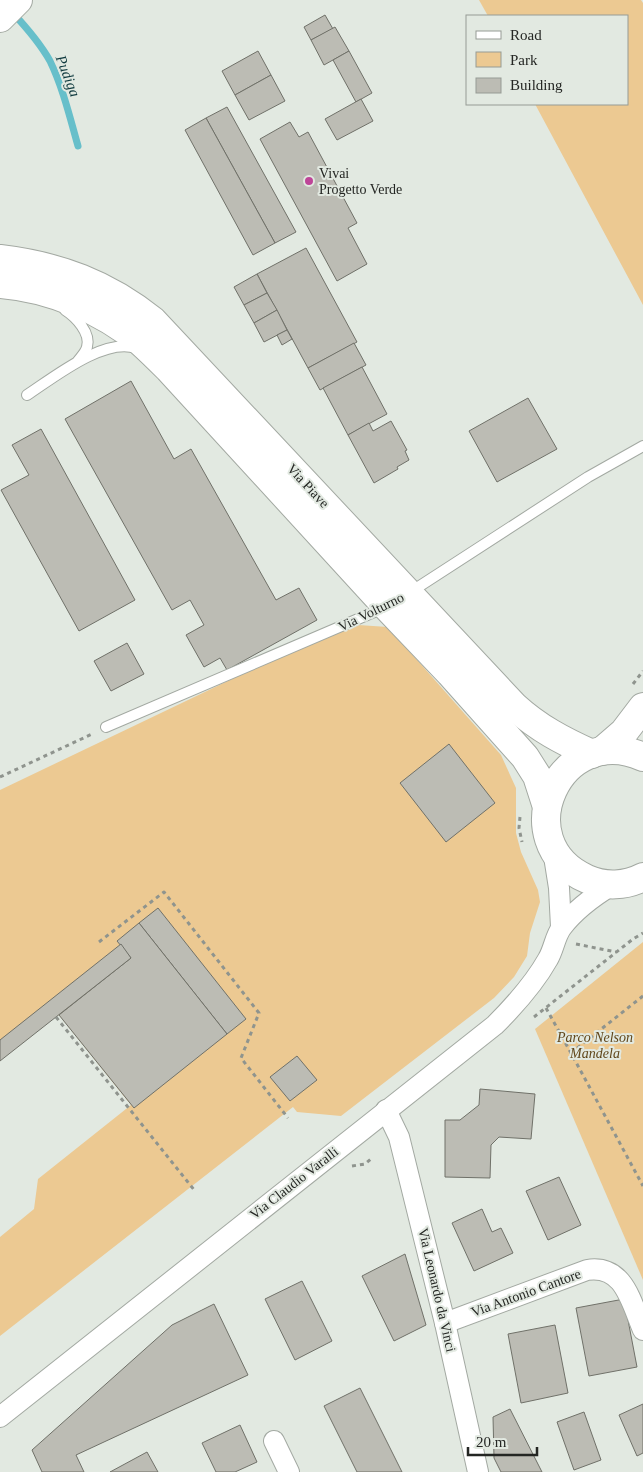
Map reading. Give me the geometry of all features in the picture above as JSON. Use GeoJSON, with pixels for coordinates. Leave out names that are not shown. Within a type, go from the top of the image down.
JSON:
{"type":"FeatureCollection","features":[{"type":"Feature","properties":{"kind":"main road"},"geometry":{"type":"LineString","coordinates":[[0,18],[18,0]]}},
{"type":"Feature","properties":{"kind":"main road","name":"Via Piave"},"geometry":{"type":"LineString","coordinates":[[0,259],[57,270],[95,284],[132,304],[153,321],[398,600],[450,672],[525,757],[537,776],[547,807]]}},
{"type":"Feature","properties":{"kind":"main road","name":"Via Piave"},"geometry":{"type":"LineString","coordinates":[[0,284],[30,288],[71,301],[114,323],[140,342],[398,600],[530,721],[563,741],[597,753]]}},
{"type":"Feature","properties":{"kind":"main road"},"geometry":{"type":"LineString","coordinates":[[630,884],[592,881],[573,872],[558,857],[546,828],[547,807],[558,778],[573,763],[597,753],[624,732],[637,697]]}},
{"type":"Feature","properties":{"kind":"main road"},"geometry":{"type":"LineString","coordinates":[[597,753],[623,751],[643,757]]}},
{"type":"Feature","properties":{"kind":"street","name":"Via Claudio Varalli"},"geometry":{"type":"LineString","coordinates":[[0,1417],[495,1025],[520,1000],[550,956],[561,927],[559,888],[553,848]]}},
{"type":"Feature","properties":{"kind":"street","name":"Via Claudio Varalli"},"geometry":{"type":"LineString","coordinates":[[561,927],[588,902],[630,884]]}},
{"type":"Feature","properties":{"kind":"street","name":"Via Leonardo da Vinci"},"geometry":{"type":"LineString","coordinates":[[386,1110],[399,1137],[445,1323],[478,1472]]}},
{"type":"Feature","properties":{"kind":"street","name":"Via Antonio Cantore"},"geometry":{"type":"LineString","coordinates":[[445,1323],[587,1270],[598,1268],[608,1271],[625,1287],[643,1330]]}},
{"type":"Feature","properties":{"kind":"street"},"geometry":{"type":"LineString","coordinates":[[274,1441],[289,1472]]}},
{"type":"Feature","properties":{"kind":"lane"},"geometry":{"type":"LineString","coordinates":[[30,288],[69,312],[83,328],[87,336],[88,347],[76,364]]}},
{"type":"Feature","properties":{"kind":"lane"},"geometry":{"type":"LineString","coordinates":[[27,395],[98,352],[129,345],[155,356]]}},
{"type":"Feature","properties":{"kind":"lane","name":"Via Volturno"},"geometry":{"type":"LineString","coordinates":[[106,728],[398,600],[588,477],[643,446]]}},
{"type":"Feature","properties":{"kind":"path"},"geometry":{"type":"LineString","coordinates":[[637,697],[643,671]]}},
{"type":"Feature","properties":{"kind":"path"},"geometry":{"type":"LineString","coordinates":[[0,776],[106,728]]}},
{"type":"Feature","properties":{"kind":"path"},"geometry":{"type":"LineString","coordinates":[[99,942],[164,892],[259,1013],[241,1058],[288,1118]]}},
{"type":"Feature","properties":{"kind":"path"},"geometry":{"type":"LineString","coordinates":[[576,944],[617,952]]}},
{"type":"Feature","properties":{"kind":"path"},"geometry":{"type":"LineString","coordinates":[[571,1054],[643,996]]}},
{"type":"Feature","properties":{"kind":"path"},"geometry":{"type":"LineString","coordinates":[[546,1008],[643,1186]]}},
{"type":"Feature","properties":{"kind":"path"},"geometry":{"type":"LineString","coordinates":[[56,1017],[195,1191]]}},
{"type":"Feature","properties":{"kind":"green space"},"geometry":{"type":"Polygon","coordinates":[[[479,0],[641,0],[643,3],[643,305],[536,105],[628,105],[628,15],[487,15],[479,0]]]}},
{"type":"Feature","properties":{"kind":"green space"},"geometry":{"type":"Polygon","coordinates":[[[358,625],[388,627],[501,755],[516,788],[516,833],[521,852],[538,890],[540,902],[530,933],[527,956],[514,977],[494,998],[341,1116],[297,1112],[293,1107],[0,1336],[0,1237],[34,1209],[38,1179],[131,1105],[59,1015],[0,1040],[0,790],[259,666],[358,625]]]}},
{"type":"Feature","properties":{"kind":"green space","name":"Parco Nelson Mandela"},"geometry":{"type":"Polygon","coordinates":[[[643,942],[643,1280],[535,1029],[643,942]]]}},
{"type":"Feature","properties":{"kind":"building"},"geometry":{"type":"Polygon","coordinates":[[[325,15],[333,29],[311,40],[304,27],[325,15]]]}},
{"type":"Feature","properties":{"kind":"building"},"geometry":{"type":"Polygon","coordinates":[[[335,27],[349,51],[324,65],[311,40],[335,27]]]}},
{"type":"Feature","properties":{"kind":"building"},"geometry":{"type":"Polygon","coordinates":[[[258,51],[271,75],[235,95],[222,71],[258,51]]]}},
{"type":"Feature","properties":{"kind":"building"},"geometry":{"type":"Polygon","coordinates":[[[349,51],[372,93],[356,102],[333,60],[349,51]]]}},
{"type":"Feature","properties":{"kind":"building"},"geometry":{"type":"Polygon","coordinates":[[[271,75],[285,101],[249,120],[235,95],[271,75]]]}},
{"type":"Feature","properties":{"kind":"building"},"geometry":{"type":"Polygon","coordinates":[[[361,99],[373,121],[337,140],[325,119],[361,99]]]}},
{"type":"Feature","properties":{"kind":"building"},"geometry":{"type":"Polygon","coordinates":[[[227,107],[296,232],[275,243],[206,118],[227,107]]]}},
{"type":"Feature","properties":{"kind":"building"},"geometry":{"type":"Polygon","coordinates":[[[206,118],[275,243],[253,255],[185,130],[206,118]]]}},
{"type":"Feature","properties":{"kind":"building","name":"Vivai Progetto Verde"},"geometry":{"type":"Polygon","coordinates":[[[290,122],[299,137],[308,132],[357,223],[348,228],[367,264],[337,281],[260,139],[290,122]]]}},
{"type":"Feature","properties":{"kind":"building"},"geometry":{"type":"Polygon","coordinates":[[[306,248],[357,342],[308,368],[257,274],[306,248]]]}},
{"type":"Feature","properties":{"kind":"building"},"geometry":{"type":"Polygon","coordinates":[[[257,274],[267,293],[244,305],[234,287],[257,274]]]}},
{"type":"Feature","properties":{"kind":"building"},"geometry":{"type":"Polygon","coordinates":[[[267,293],[277,310],[254,323],[244,305],[267,293]]]}},
{"type":"Feature","properties":{"kind":"building"},"geometry":{"type":"Polygon","coordinates":[[[277,310],[287,330],[264,342],[254,323],[277,310]]]}},
{"type":"Feature","properties":{"kind":"building"},"geometry":{"type":"Polygon","coordinates":[[[287,330],[292,339],[282,345],[277,335],[287,330]]]}},
{"type":"Feature","properties":{"kind":"building"},"geometry":{"type":"Polygon","coordinates":[[[354,343],[366,365],[320,390],[308,368],[354,343]]]}},
{"type":"Feature","properties":{"kind":"building"},"geometry":{"type":"Polygon","coordinates":[[[362,367],[387,414],[348,435],[323,388],[362,367]]]}},
{"type":"Feature","properties":{"kind":"building"},"geometry":{"type":"Polygon","coordinates":[[[131,381],[174,459],[191,449],[276,600],[299,588],[317,620],[227,670],[220,658],[204,667],[186,635],[204,625],[190,600],[172,610],[65,419],[131,381]]]}},
{"type":"Feature","properties":{"kind":"building"},"geometry":{"type":"Polygon","coordinates":[[[528,398],[557,449],[497,482],[469,431],[528,398]]]}},
{"type":"Feature","properties":{"kind":"building"},"geometry":{"type":"Polygon","coordinates":[[[391,421],[407,450],[405,451],[409,460],[374,483],[348,435],[369,423],[373,431],[391,421]]]}},
{"type":"Feature","properties":{"kind":"building"},"geometry":{"type":"Polygon","coordinates":[[[41,429],[135,600],[79,631],[1,490],[29,475],[12,445],[41,429]]]}},
{"type":"Feature","properties":{"kind":"building"},"geometry":{"type":"Polygon","coordinates":[[[127,643],[144,674],[111,691],[94,661],[127,643]]]}},
{"type":"Feature","properties":{"kind":"building"},"geometry":{"type":"Polygon","coordinates":[[[449,744],[495,803],[446,842],[400,783],[449,744]]]}},
{"type":"Feature","properties":{"kind":"building"},"geometry":{"type":"Polygon","coordinates":[[[158,908],[246,1019],[227,1034],[139,923],[158,908]]]}},
{"type":"Feature","properties":{"kind":"building"},"geometry":{"type":"Polygon","coordinates":[[[139,923],[227,1034],[134,1108],[59,1015],[131,958],[117,941],[139,923]]]}},
{"type":"Feature","properties":{"kind":"building"},"geometry":{"type":"Polygon","coordinates":[[[121,944],[131,958],[0,1061],[0,1040],[121,944]]]}},
{"type":"Feature","properties":{"kind":"building"},"geometry":{"type":"Polygon","coordinates":[[[297,1056],[317,1080],[290,1101],[270,1077],[297,1056]]]}},
{"type":"Feature","properties":{"kind":"building"},"geometry":{"type":"Polygon","coordinates":[[[480,1089],[535,1094],[531,1139],[499,1137],[491,1145],[490,1178],[445,1177],[445,1120],[460,1120],[479,1105],[480,1089]]]}},
{"type":"Feature","properties":{"kind":"building"},"geometry":{"type":"Polygon","coordinates":[[[559,1177],[581,1225],[548,1240],[526,1191],[559,1177]]]}},
{"type":"Feature","properties":{"kind":"building"},"geometry":{"type":"Polygon","coordinates":[[[482,1209],[492,1232],[501,1228],[513,1253],[474,1271],[452,1223],[482,1209]]]}},
{"type":"Feature","properties":{"kind":"building"},"geometry":{"type":"Polygon","coordinates":[[[405,1254],[426,1325],[394,1341],[362,1276],[405,1254]]]}},
{"type":"Feature","properties":{"kind":"building"},"geometry":{"type":"Polygon","coordinates":[[[302,1281],[332,1341],[295,1360],[265,1299],[302,1281]]]}},
{"type":"Feature","properties":{"kind":"building"},"geometry":{"type":"Polygon","coordinates":[[[624,1299],[637,1367],[589,1376],[576,1308],[624,1299]]]}},
{"type":"Feature","properties":{"kind":"building"},"geometry":{"type":"Polygon","coordinates":[[[214,1304],[248,1375],[76,1455],[84,1472],[42,1472],[32,1450],[172,1325],[214,1304]]]}},
{"type":"Feature","properties":{"kind":"building"},"geometry":{"type":"Polygon","coordinates":[[[555,1325],[568,1393],[521,1403],[508,1334],[555,1325]]]}},
{"type":"Feature","properties":{"kind":"building"},"geometry":{"type":"Polygon","coordinates":[[[360,1388],[402,1472],[357,1472],[324,1406],[360,1388]]]}},
{"type":"Feature","properties":{"kind":"building"},"geometry":{"type":"Polygon","coordinates":[[[643,1404],[643,1453],[637,1456],[619,1415],[643,1404]]]}},
{"type":"Feature","properties":{"kind":"building"},"geometry":{"type":"Polygon","coordinates":[[[510,1409],[542,1472],[501,1472],[494,1458],[493,1417],[510,1409]]]}},
{"type":"Feature","properties":{"kind":"building"},"geometry":{"type":"Polygon","coordinates":[[[584,1412],[601,1460],[574,1470],[557,1422],[584,1412]]]}},
{"type":"Feature","properties":{"kind":"building"},"geometry":{"type":"Polygon","coordinates":[[[240,1425],[257,1462],[235,1472],[216,1472],[202,1443],[240,1425]]]}},
{"type":"Feature","properties":{"kind":"building"},"geometry":{"type":"Polygon","coordinates":[[[147,1452],[158,1472],[110,1472],[147,1452]]]}},
{"type":"Feature","properties":{"kind":"waterway","name":"Pudiga"},"geometry":{"type":"LineString","coordinates":[[12,12],[42,48],[55,71],[78,146]]}},
{"type":"Feature","properties":{"kind":"place","name":"Vivai Progetto Verde"},"geometry":{"type":"Point","coordinates":[309,181]}}]}
